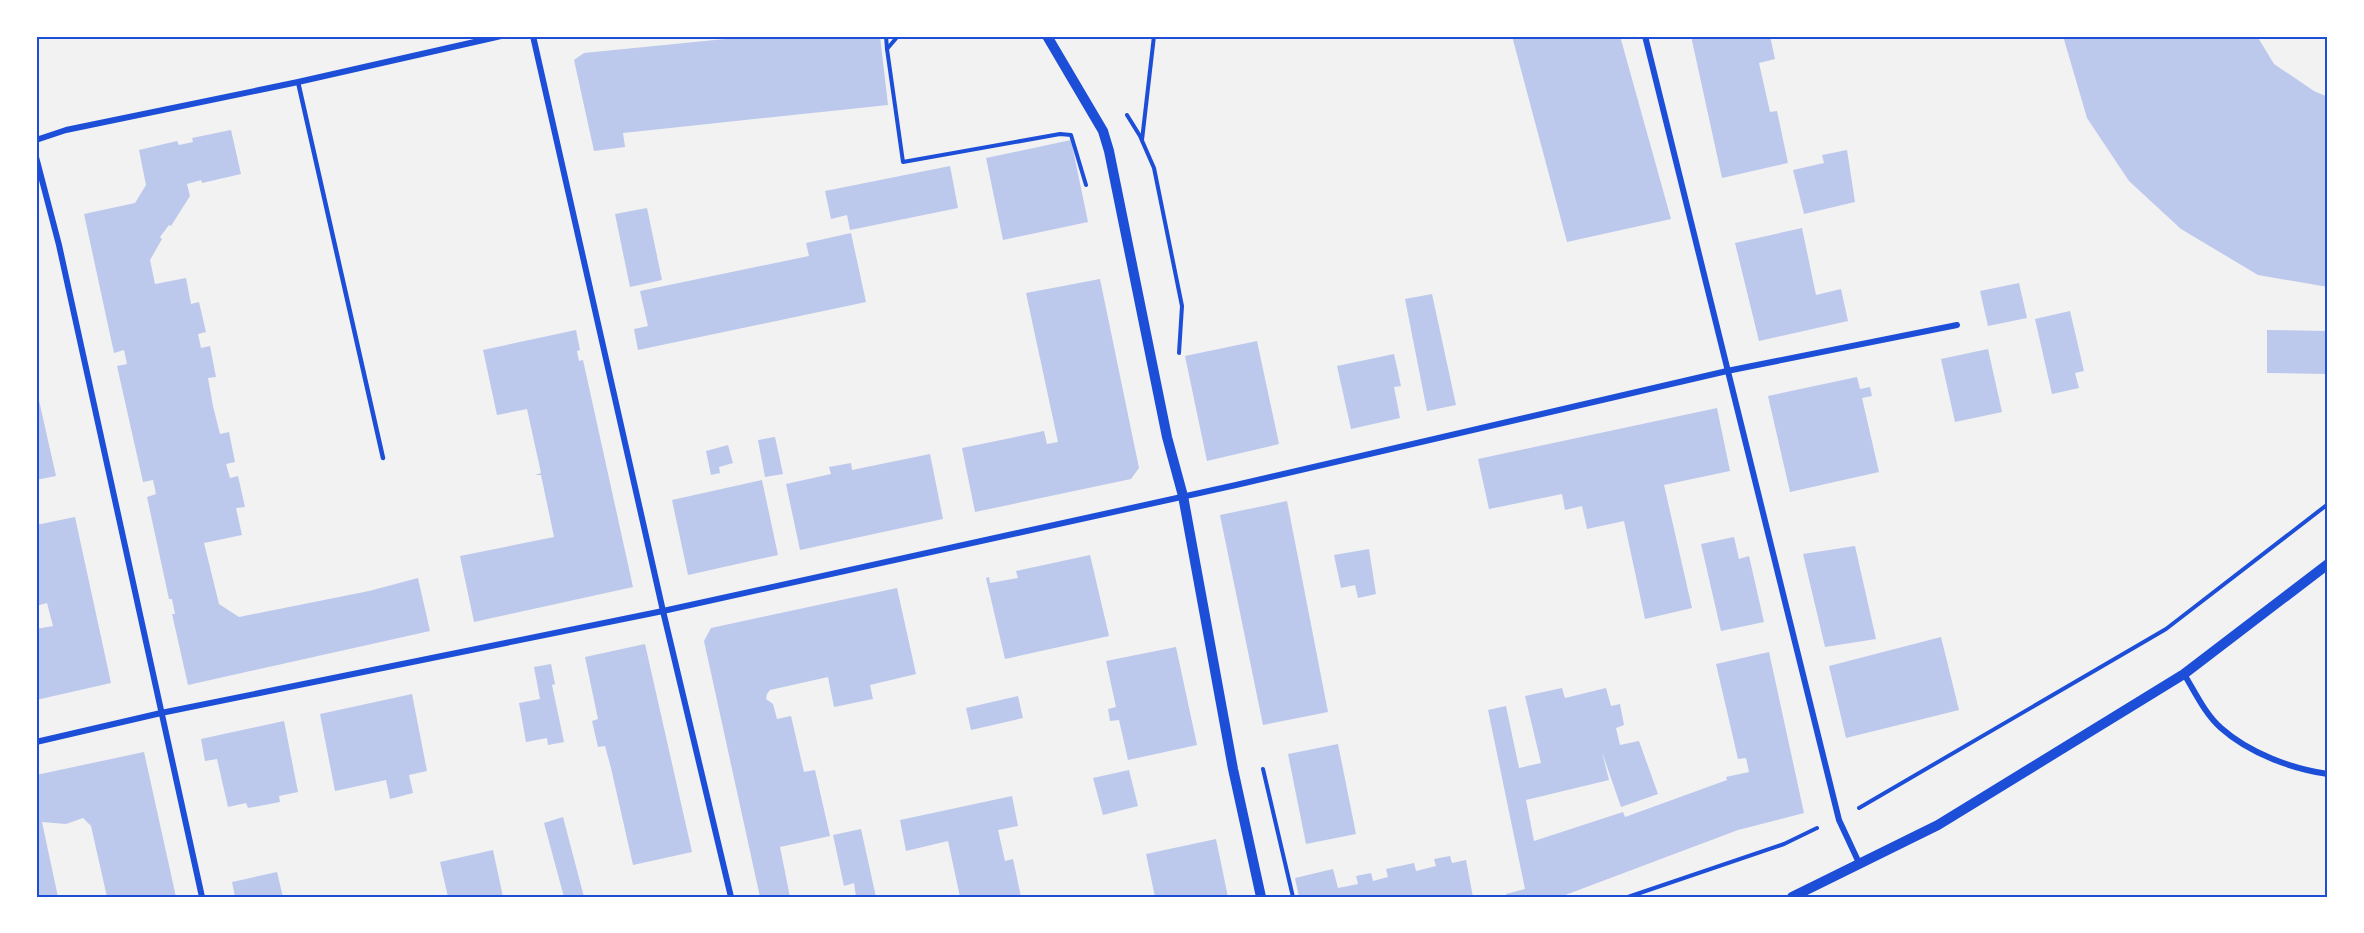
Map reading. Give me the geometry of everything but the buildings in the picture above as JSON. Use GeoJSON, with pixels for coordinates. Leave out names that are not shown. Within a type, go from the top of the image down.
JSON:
{"type":"FeatureCollection","features":[{"type":"Feature","properties":{"kind":"street"},"geometry":{"type":"LineString","coordinates":[[36,140],[66,130],[298,82],[501,36]]}},
{"type":"Feature","properties":{"kind":"street"},"geometry":{"type":"LineString","coordinates":[[533,36],[663,611],[731,897]]}},
{"type":"Feature","properties":{"kind":"street"},"geometry":{"type":"LineString","coordinates":[[1047,36],[1103,131],[1167,437],[1183,496],[1233,769],[1261,897]]}},
{"type":"Feature","properties":{"kind":"street"},"geometry":{"type":"LineString","coordinates":[[1645,36],[1839,820],[1860,866]]}},
{"type":"Feature","properties":{"kind":"street"},"geometry":{"type":"LineString","coordinates":[[36,157],[59,245],[202,897]]}},
{"type":"Feature","properties":{"kind":"street"},"geometry":{"type":"LineString","coordinates":[[36,742],[161,713],[663,611],[1183,496],[1727,371],[1957,325]]}},
{"type":"Feature","properties":{"kind":"street"},"geometry":{"type":"LineString","coordinates":[[1792,897],[1860,866],[1938,825],[2184,674],[2328,564]]}},
{"type":"Feature","properties":{"kind":"street"},"geometry":{"type":"LineString","coordinates":[[2184,674],[2210,716],[2238,741],[2271,758],[2328,774]]}},
{"type":"Feature","properties":{"kind":"lane"},"geometry":{"type":"LineString","coordinates":[[298,82],[383,458]]}},
{"type":"Feature","properties":{"kind":"path"},"geometry":{"type":"LineString","coordinates":[[886,36],[903,162],[1059,134],[1071,135],[1089,196]]}},
{"type":"Feature","properties":{"kind":"path"},"geometry":{"type":"LineString","coordinates":[[887,49],[898,36]]}},
{"type":"Feature","properties":{"kind":"path"},"geometry":{"type":"LineString","coordinates":[[1142,140],[1154,36]]}},
{"type":"Feature","properties":{"kind":"path"},"geometry":{"type":"LineString","coordinates":[[1855,811],[2166,629],[2328,504]]}},
{"type":"Feature","properties":{"kind":"path"},"geometry":{"type":"LineString","coordinates":[[1628,897],[1784,844],[1822,825]]}}]}
